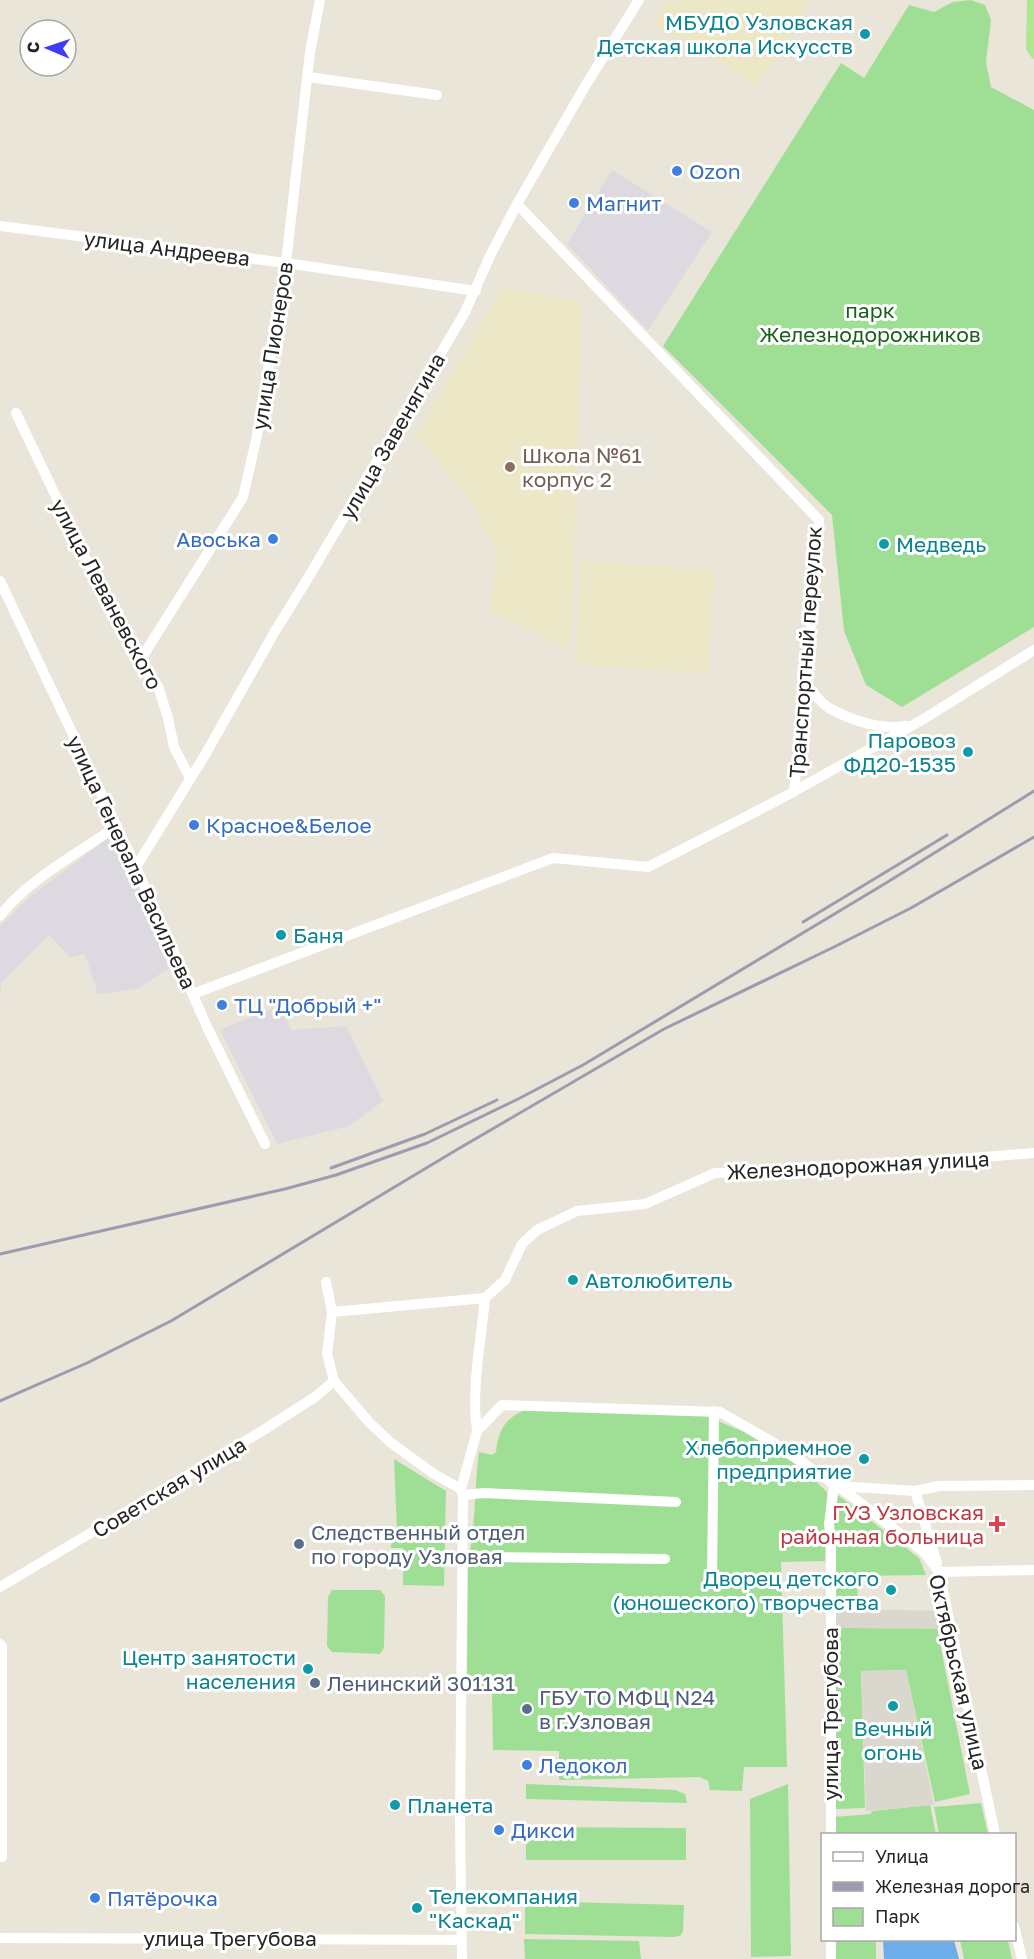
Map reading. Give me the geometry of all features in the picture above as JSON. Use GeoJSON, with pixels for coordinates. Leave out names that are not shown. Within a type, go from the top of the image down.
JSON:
{"type":"FeatureCollection","features":[{"type":"Feature","properties":{"kind":"street","name":"улица Пионеров"},"geometry":{"type":"LineString","coordinates":[[139,662],[243,497],[256,440],[286,263],[310,52],[320,0]]}},
{"type":"Feature","properties":{"kind":"street","name":"улица Завенягина"},"geometry":{"type":"LineString","coordinates":[[136,867],[205,755],[252,670],[476,291],[491,254],[517,204],[587,83],[639,0]]}},
{"type":"Feature","properties":{"kind":"street"},"geometry":{"type":"LineString","coordinates":[[308,77],[437,95]]}},
{"type":"Feature","properties":{"kind":"street","name":"Транспортный переулок"},"geometry":{"type":"LineString","coordinates":[[193,994],[553,858],[648,867],[794,792],[806,685],[819,520],[517,204]]}},
{"type":"Feature","properties":{"kind":"street","name":"улица Андреева"},"geometry":{"type":"LineString","coordinates":[[0,226],[286,263],[476,291]]}},
{"type":"Feature","properties":{"kind":"street","name":"улица Леваневского"},"geometry":{"type":"LineString","coordinates":[[16,413],[93,574],[139,662],[158,686],[174,747],[190,778]]}},
{"type":"Feature","properties":{"kind":"street","name":"улица Генерала Васильева"},"geometry":{"type":"LineString","coordinates":[[0,581],[117,826],[208,1029],[265,1144]]}},
{"type":"Feature","properties":{"kind":"street"},"geometry":{"type":"LineString","coordinates":[[794,792],[911,726],[1034,650]]}},
{"type":"Feature","properties":{"kind":"street"},"geometry":{"type":"LineString","coordinates":[[806,685],[828,707],[871,726],[893,728],[911,726]]}},
{"type":"Feature","properties":{"kind":"street"},"geometry":{"type":"LineString","coordinates":[[0,915],[26,889],[117,826]]}},
{"type":"Feature","properties":{"kind":"street","name":"Железнодорожная улица"},"geometry":{"type":"LineString","coordinates":[[485,1298],[505,1280],[522,1244],[537,1230],[577,1211],[645,1204],[715,1173],[784,1173],[1034,1154]]}},
{"type":"Feature","properties":{"kind":"street"},"geometry":{"type":"LineString","coordinates":[[326,1282],[332,1311],[327,1354],[334,1381],[369,1422],[390,1442],[462,1492],[676,1502]]}},
{"type":"Feature","properties":{"kind":"street"},"geometry":{"type":"LineString","coordinates":[[332,1311],[485,1298],[474,1413],[477,1431],[462,1492],[460,1940],[462,1959]]}},
{"type":"Feature","properties":{"kind":"street","name":"Советская улица"},"geometry":{"type":"LineString","coordinates":[[0,1587],[262,1431],[334,1381]]}},
{"type":"Feature","properties":{"kind":"street"},"geometry":{"type":"LineString","coordinates":[[477,1431],[502,1404],[714,1411],[712,1579]]}},
{"type":"Feature","properties":{"kind":"street","name":"Октябрьская улица"},"geometry":{"type":"LineString","coordinates":[[714,1411],[774,1443],[850,1495],[924,1552],[939,1572],[995,1833]]}},
{"type":"Feature","properties":{"kind":"street"},"geometry":{"type":"LineString","coordinates":[[834,1485],[915,1491],[939,1486],[1034,1485]]}},
{"type":"Feature","properties":{"kind":"street","name":"улица Трегубова"},"geometry":{"type":"LineString","coordinates":[[831,1833],[831,1543],[829,1524],[834,1485]]}},
{"type":"Feature","properties":{"kind":"street"},"geometry":{"type":"LineString","coordinates":[[915,1491],[939,1572],[1034,1570]]}},
{"type":"Feature","properties":{"kind":"street"},"geometry":{"type":"LineString","coordinates":[[461,1555],[664,1559]]}},
{"type":"Feature","properties":{"kind":"street"},"geometry":{"type":"LineString","coordinates":[[0,1644],[2,1646],[2,1857]]}},
{"type":"Feature","properties":{"kind":"street"},"geometry":{"type":"LineString","coordinates":[[1016,1934],[1022,1959]]}},
{"type":"Feature","properties":{"kind":"street","name":"улица Трегубова"},"geometry":{"type":"LineString","coordinates":[[0,1938],[460,1940]]}},
{"type":"Feature","properties":{"kind":"street"},"geometry":{"type":"LineString","coordinates":[[831,1941],[831,1959]]}},
{"type":"Feature","properties":{"kind":"shaded area"},"geometry":{"type":"Polygon","coordinates":[[[666,0],[811,0],[758,87],[653,23],[666,0]]]}},
{"type":"Feature","properties":{"kind":"shaded area"},"geometry":{"type":"Polygon","coordinates":[[[612,170],[712,232],[648,330],[567,244],[612,170]]]}},
{"type":"Feature","properties":{"kind":"shaded area","name":"Школа №61 корпус 2"},"geometry":{"type":"Polygon","coordinates":[[[503,288],[582,302],[571,650],[489,611],[498,554],[470,500],[416,435],[503,288]]]}},
{"type":"Feature","properties":{"kind":"shaded area"},"geometry":{"type":"Polygon","coordinates":[[[581,561],[715,569],[708,673],[575,665],[581,561]]]}},
{"type":"Feature","properties":{"kind":"shaded area"},"geometry":{"type":"Polygon","coordinates":[[[116,832],[143,892],[149,919],[169,968],[137,989],[98,994],[85,954],[70,957],[49,935],[1,983],[0,997],[0,926],[30,897],[116,832]]]}},
{"type":"Feature","properties":{"kind":"shaded area"},"geometry":{"type":"Polygon","coordinates":[[[281,1005],[291,1030],[346,1026],[383,1101],[349,1126],[277,1144],[220,1030],[281,1005]]]}},
{"type":"Feature","properties":{"kind":"shaded area"},"geometry":{"type":"Polygon","coordinates":[[[832,1609],[948,1611],[951,1629],[833,1628],[832,1609]]]}},
{"type":"Feature","properties":{"kind":"shaded area"},"geometry":{"type":"Polygon","coordinates":[[[906,1670],[934,1805],[866,1811],[861,1671],[906,1670]]]}},
{"type":"Feature","properties":{"kind":"green space","name":"парк Железнодорожников"},"geometry":{"type":"Polygon","coordinates":[[[971,0],[985,5],[991,20],[986,62],[991,87],[1034,110],[1034,627],[902,707],[866,685],[844,631],[832,515],[663,346],[841,63],[864,78],[909,5],[934,12],[953,2],[971,0]]]}},
{"type":"Feature","properties":{"kind":"green space"},"geometry":{"type":"Polygon","coordinates":[[[1027,0],[1034,0],[1034,59],[1026,49],[1027,0]]]}},
{"type":"Feature","properties":{"kind":"green space"},"geometry":{"type":"Polygon","coordinates":[[[526,1410],[706,1416],[744,1432],[765,1445],[803,1469],[827,1492],[825,1561],[781,1562],[787,1767],[744,1767],[742,1791],[710,1790],[708,1781],[700,1777],[559,1780],[559,1751],[493,1750],[492,1692],[481,1691],[479,1685],[467,1684],[468,1562],[479,1452],[492,1455],[496,1452],[504,1426],[513,1417],[526,1410]]]}},
{"type":"Feature","properties":{"kind":"green space"},"geometry":{"type":"Polygon","coordinates":[[[394,1459],[446,1491],[445,1531],[397,1531],[394,1459]]]}},
{"type":"Feature","properties":{"kind":"green space"},"geometry":{"type":"Polygon","coordinates":[[[834,1492],[919,1558],[926,1575],[858,1576],[857,1610],[832,1609],[834,1492]]]}},
{"type":"Feature","properties":{"kind":"green space"},"geometry":{"type":"Polygon","coordinates":[[[392,1538],[445,1539],[444,1586],[403,1585],[403,1548],[391,1548],[392,1538]]]}},
{"type":"Feature","properties":{"kind":"green space"},"geometry":{"type":"Polygon","coordinates":[[[332,1590],[380,1590],[385,1596],[384,1648],[380,1654],[332,1652],[327,1646],[328,1597],[332,1590]]]}},
{"type":"Feature","properties":{"kind":"green space"},"geometry":{"type":"Polygon","coordinates":[[[833,1628],[937,1628],[970,1794],[935,1802],[906,1670],[861,1671],[865,1808],[836,1809],[833,1628]]]}},
{"type":"Feature","properties":{"kind":"green space"},"geometry":{"type":"Polygon","coordinates":[[[526,1784],[675,1790],[685,1794],[687,1803],[526,1799],[526,1784]]]}},
{"type":"Feature","properties":{"kind":"green space"},"geometry":{"type":"Polygon","coordinates":[[[788,1784],[791,1956],[751,1957],[750,1799],[788,1784]]]}},
{"type":"Feature","properties":{"kind":"green space"},"geometry":{"type":"Polygon","coordinates":[[[981,1803],[988,1833],[939,1833],[934,1807],[981,1803]]]}},
{"type":"Feature","properties":{"kind":"green space"},"geometry":{"type":"Polygon","coordinates":[[[930,1805],[936,1833],[834,1833],[834,1817],[871,1814],[872,1811],[930,1805]]]}},
{"type":"Feature","properties":{"kind":"green space"},"geometry":{"type":"Polygon","coordinates":[[[526,1827],[686,1828],[686,1860],[526,1860],[526,1827]]]}},
{"type":"Feature","properties":{"kind":"green space"},"geometry":{"type":"Polygon","coordinates":[[[525,1901],[684,1905],[683,1931],[681,1935],[675,1937],[525,1934],[525,1901]]]}},
{"type":"Feature","properties":{"kind":"green space"},"geometry":{"type":"Polygon","coordinates":[[[524,1939],[639,1941],[641,1959],[525,1959],[524,1939]]]}},
{"type":"Feature","properties":{"kind":"green space"},"geometry":{"type":"Polygon","coordinates":[[[834,1941],[876,1941],[876,1959],[834,1959],[834,1941]]]}},
{"type":"Feature","properties":{"kind":"green space"},"geometry":{"type":"Polygon","coordinates":[[[960,1941],[1008,1941],[1012,1959],[964,1959],[960,1941]]]}},
{"type":"Feature","properties":{"kind":"water"},"geometry":{"type":"Polygon","coordinates":[[[883,1941],[954,1941],[959,1959],[884,1959],[883,1941]]]}},
{"type":"Feature","properties":{"kind":"railway"},"geometry":{"type":"LineString","coordinates":[[0,1254],[285,1189],[336,1175],[427,1143],[583,1065],[1034,791]]}},
{"type":"Feature","properties":{"kind":"railway"},"geometry":{"type":"LineString","coordinates":[[803,922],[947,835]]}},
{"type":"Feature","properties":{"kind":"railway"},"geometry":{"type":"LineString","coordinates":[[0,1401],[87,1363],[171,1321],[664,1029],[911,908],[1034,837]]}},
{"type":"Feature","properties":{"kind":"railway"},"geometry":{"type":"LineString","coordinates":[[331,1168],[425,1134],[497,1100]]}},
{"type":"Feature","properties":{"kind":"place","name":"МБУДО Узловская Детская школа Искусств"},"geometry":{"type":"Point","coordinates":[865,34]}},
{"type":"Feature","properties":{"kind":"place","name":"Ozon"},"geometry":{"type":"Point","coordinates":[677,171]}},
{"type":"Feature","properties":{"kind":"place","name":"Магнит"},"geometry":{"type":"Point","coordinates":[574,203]}},
{"type":"Feature","properties":{"kind":"place","name":"Школа №61 корпус 2"},"geometry":{"type":"Point","coordinates":[510,467]}},
{"type":"Feature","properties":{"kind":"place","name":"Авоська"},"geometry":{"type":"Point","coordinates":[273,539]}},
{"type":"Feature","properties":{"kind":"place","name":"Медведь"},"geometry":{"type":"Point","coordinates":[884,544]}},
{"type":"Feature","properties":{"kind":"place","name":"Паровоз ФД20-1535"},"geometry":{"type":"Point","coordinates":[968,752]}},
{"type":"Feature","properties":{"kind":"place","name":"Красное&Белое"},"geometry":{"type":"Point","coordinates":[194,825]}},
{"type":"Feature","properties":{"kind":"place","name":"Баня"},"geometry":{"type":"Point","coordinates":[281,935]}},
{"type":"Feature","properties":{"kind":"place","name":"ТЦ \"Добрый +\""},"geometry":{"type":"Point","coordinates":[222,1005]}},
{"type":"Feature","properties":{"kind":"place","name":"Автолюбитель"},"geometry":{"type":"Point","coordinates":[573,1280]}},
{"type":"Feature","properties":{"kind":"place","name":"Хлебоприемное предприятие"},"geometry":{"type":"Point","coordinates":[864,1459]}},
{"type":"Feature","properties":{"kind":"place","name":"ГУЗ Узловская районная больница"},"geometry":{"type":"Point","coordinates":[997,1524]}},
{"type":"Feature","properties":{"kind":"place","name":"Следственный отдел по городу Узловая"},"geometry":{"type":"Point","coordinates":[299,1544]}},
{"type":"Feature","properties":{"kind":"place","name":"Дворец детского (юношеского) творчества"},"geometry":{"type":"Point","coordinates":[891,1590]}},
{"type":"Feature","properties":{"kind":"place","name":"Центр занятости населения"},"geometry":{"type":"Point","coordinates":[308,1669]}},
{"type":"Feature","properties":{"kind":"place","name":"Ленинский 301131"},"geometry":{"type":"Point","coordinates":[315,1683]}},
{"type":"Feature","properties":{"kind":"place","name":"Вечный огонь"},"geometry":{"type":"Point","coordinates":[893,1706]}},
{"type":"Feature","properties":{"kind":"place","name":"ГБУ ТО МФЦ N24 в г.Узловая"},"geometry":{"type":"Point","coordinates":[527,1709]}},
{"type":"Feature","properties":{"kind":"place","name":"Ледокол"},"geometry":{"type":"Point","coordinates":[527,1765]}},
{"type":"Feature","properties":{"kind":"place","name":"Планета"},"geometry":{"type":"Point","coordinates":[395,1805]}},
{"type":"Feature","properties":{"kind":"place","name":"Дикси"},"geometry":{"type":"Point","coordinates":[499,1830]}},
{"type":"Feature","properties":{"kind":"place","name":"Пятёрочка"},"geometry":{"type":"Point","coordinates":[95,1898]}},
{"type":"Feature","properties":{"kind":"place","name":"Телекомпания \"Каскад\""},"geometry":{"type":"Point","coordinates":[417,1908]}}]}
